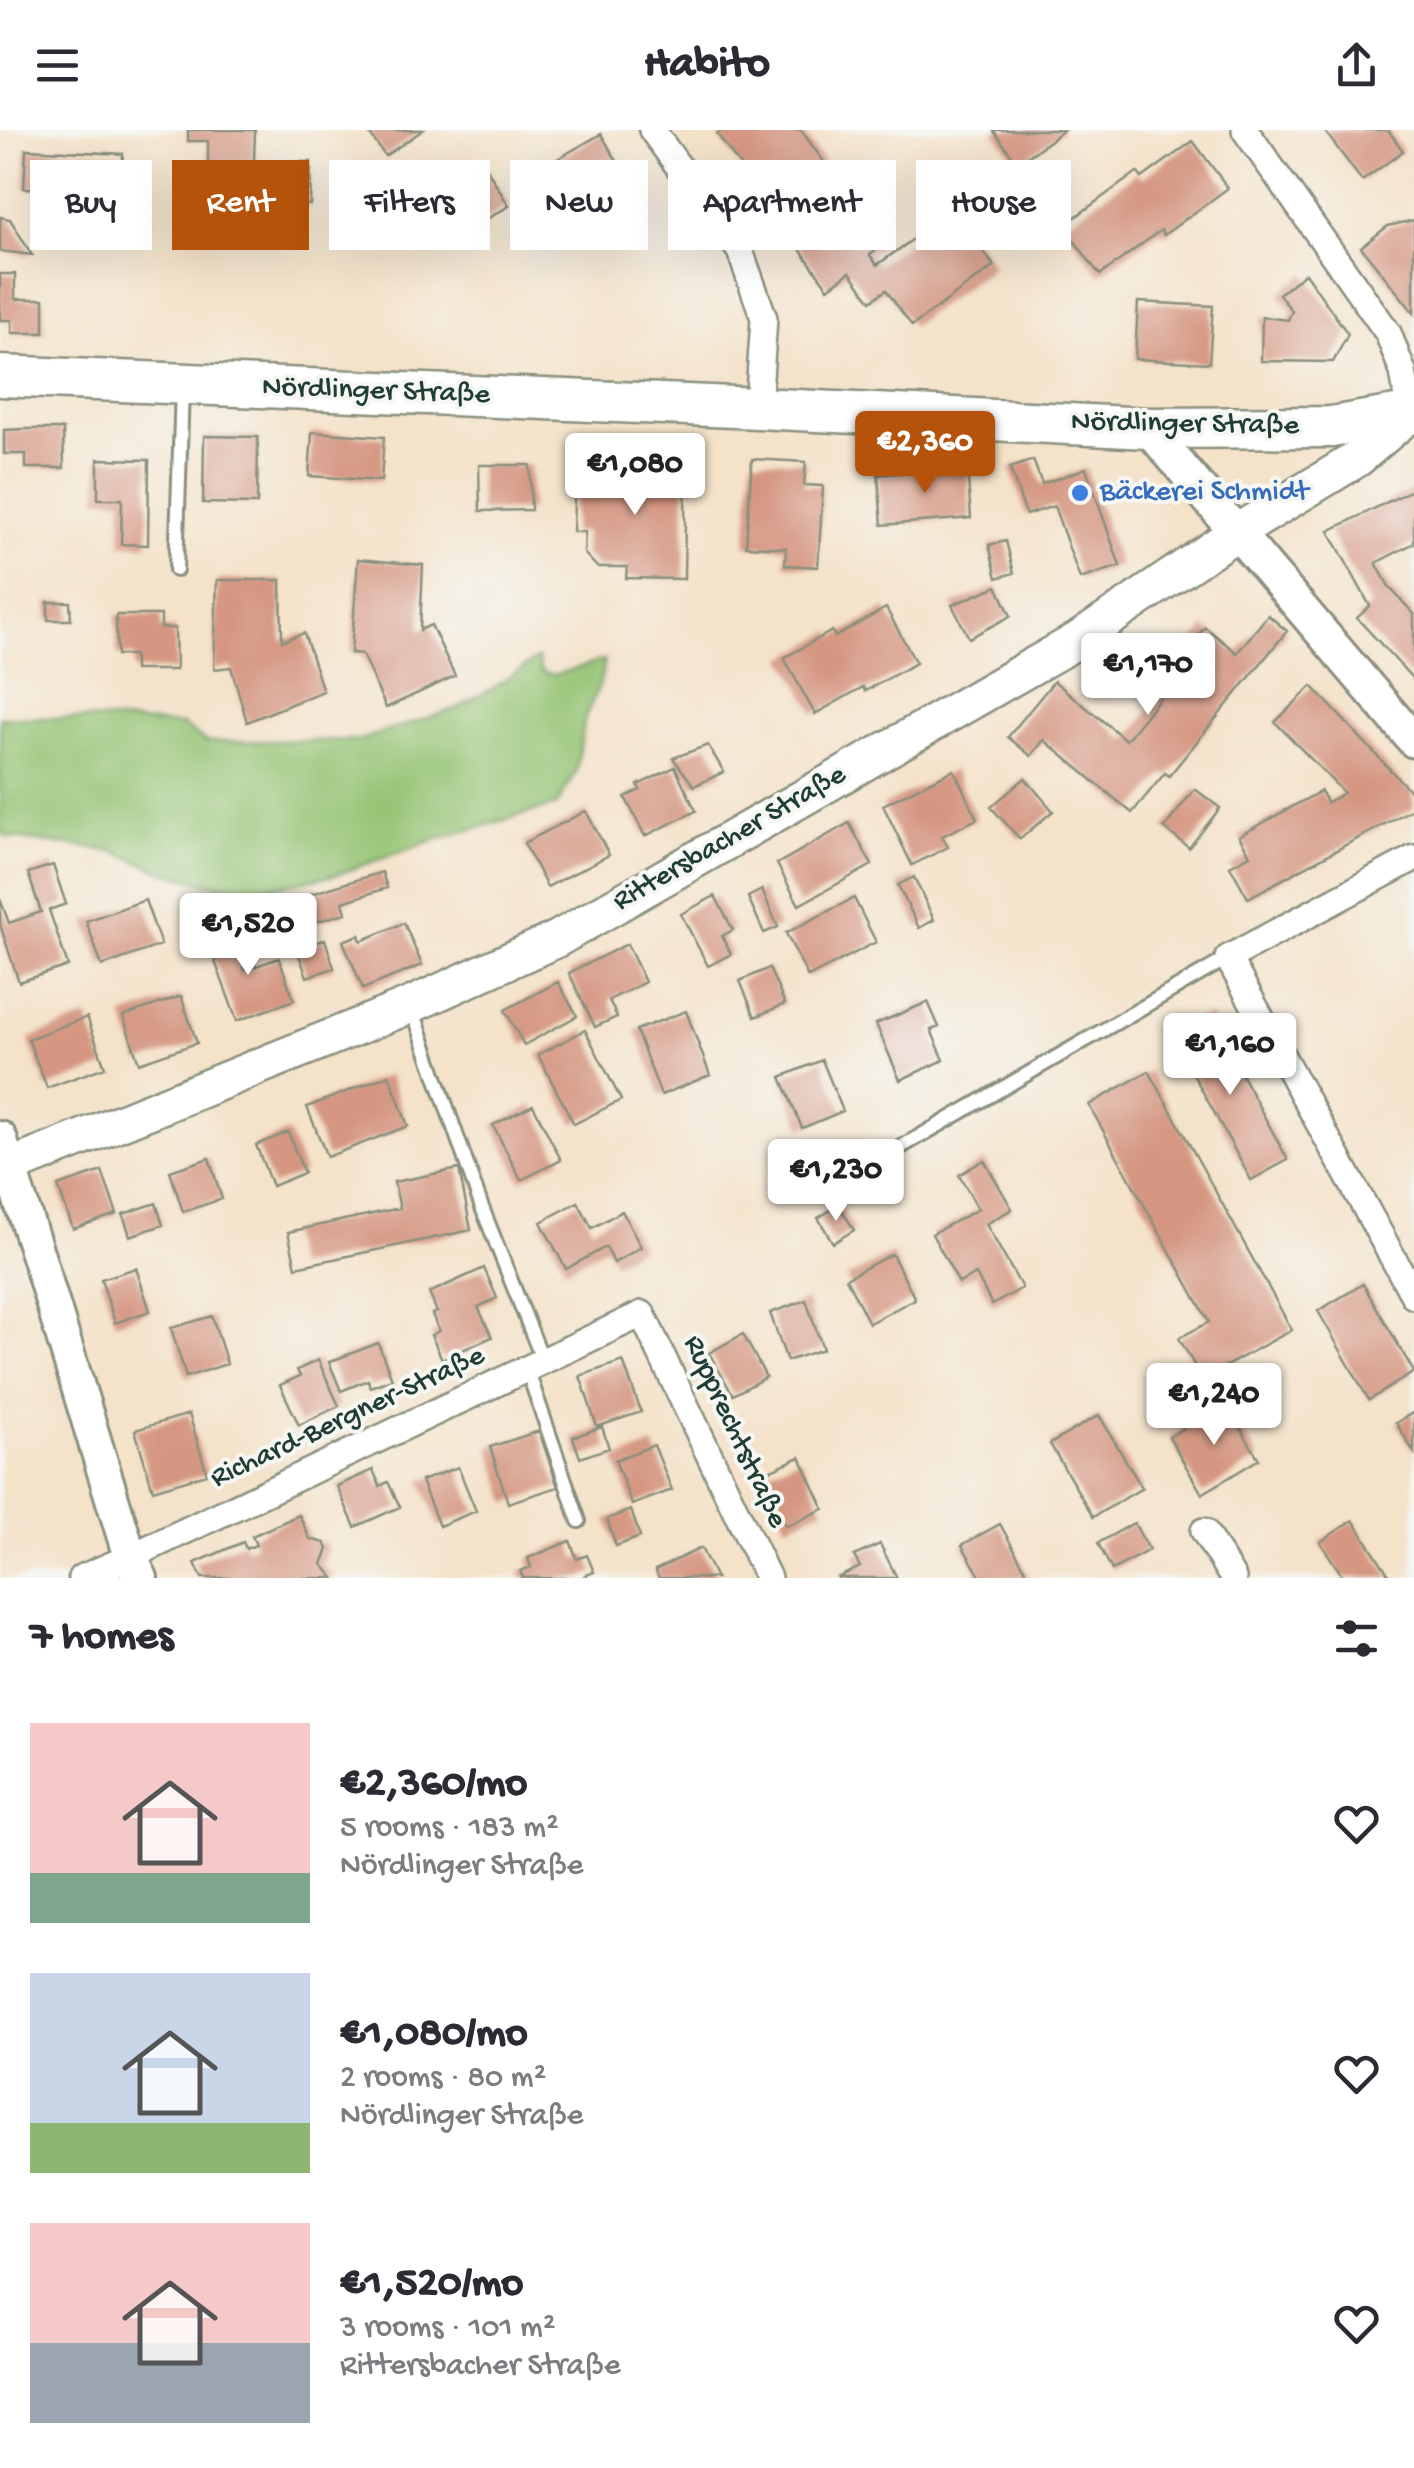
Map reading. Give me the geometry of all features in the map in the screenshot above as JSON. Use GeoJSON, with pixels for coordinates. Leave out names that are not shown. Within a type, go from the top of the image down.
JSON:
{"type":"FeatureCollection","features":[{"type":"Feature","properties":{"kind":"main road","name":"Nördlinger Straße"},"geometry":{"type":"LineString","coordinates":[[0,376],[1148,428],[1331,427],[1412,413]]}},
{"type":"Feature","properties":{"kind":"main road","name":"Rittersbacher Straße"},"geometry":{"type":"LineString","coordinates":[[3,1158],[411,1006],[556,939],[1078,640],[1237,532],[1356,460],[1412,413]]}},
{"type":"Feature","properties":{"kind":"street"},"geometry":{"type":"LineString","coordinates":[[652,130],[740,250],[764,318],[758,408]]}},
{"type":"Feature","properties":{"kind":"street"},"geometry":{"type":"LineString","coordinates":[[1245,130],[1388,333],[1403,372],[1412,413]]}},
{"type":"Feature","properties":{"kind":"street"},"geometry":{"type":"LineString","coordinates":[[1148,428],[1414,741]]}},
{"type":"Feature","properties":{"kind":"street"},"geometry":{"type":"LineString","coordinates":[[1414,858],[1228,958],[1414,1296]]}},
{"type":"Feature","properties":{"kind":"street"},"geometry":{"type":"LineString","coordinates":[[3,1158],[136,1568]]}},
{"type":"Feature","properties":{"kind":"street","name":"Richard-Bergner-Straße"},"geometry":{"type":"LineString","coordinates":[[80,1578],[136,1568],[642,1314]]}},
{"type":"Feature","properties":{"kind":"street","name":"Rupprechtstraße"},"geometry":{"type":"LineString","coordinates":[[642,1314],[768,1578]]}},
{"type":"Feature","properties":{"kind":"street"},"geometry":{"type":"LineString","coordinates":[[1204,1530],[1233,1578]]}},
{"type":"Feature","properties":{"kind":"lane"},"geometry":{"type":"LineString","coordinates":[[176,570],[182,384]]}},
{"type":"Feature","properties":{"kind":"lane"},"geometry":{"type":"LineString","coordinates":[[830,1188],[1228,958]]}},
{"type":"Feature","properties":{"kind":"lane"},"geometry":{"type":"LineString","coordinates":[[411,1006],[535,1365],[579,1521]]}},
{"type":"Feature","properties":{"kind":"green space"},"geometry":{"type":"Polygon","coordinates":[[[538,658],[541,672],[553,675],[605,660],[585,717],[576,772],[557,805],[434,840],[335,875],[258,890],[209,884],[113,851],[6,837],[0,830],[0,717],[183,725],[206,742],[360,740],[458,708],[538,658]]]}},
{"type":"Feature","properties":{"kind":"building"},"geometry":{"type":"Polygon","coordinates":[[[188,130],[255,130],[254,160],[208,160],[208,141],[188,141],[188,130]]]}},
{"type":"Feature","properties":{"kind":"building"},"geometry":{"type":"Polygon","coordinates":[[[367,130],[423,130],[385,156],[367,130]]]}},
{"type":"Feature","properties":{"kind":"building"},"geometry":{"type":"Polygon","coordinates":[[[722,130],[801,130],[823,160],[736,160],[717,134],[722,130]]]}},
{"type":"Feature","properties":{"kind":"building"},"geometry":{"type":"Polygon","coordinates":[[[993,130],[1064,130],[1023,160],[1015,160],[993,130]]]}},
{"type":"Feature","properties":{"kind":"building"},"geometry":{"type":"Polygon","coordinates":[[[1324,130],[1388,130],[1403,151],[1362,181],[1324,130]]]}},
{"type":"Feature","properties":{"kind":"building"},"geometry":{"type":"Polygon","coordinates":[[[601,134],[616,160],[556,160],[601,134]]]}},
{"type":"Feature","properties":{"kind":"building"},"geometry":{"type":"Polygon","coordinates":[[[1193,141],[1228,188],[1100,275],[1071,237],[1071,220],[1137,172],[1142,178],[1193,141]]]}},
{"type":"Feature","properties":{"kind":"building"},"geometry":{"type":"Polygon","coordinates":[[[26,149],[123,154],[123,160],[30,160],[30,188],[24,188],[26,149]]]}},
{"type":"Feature","properties":{"kind":"building"},"geometry":{"type":"Polygon","coordinates":[[[309,162],[311,162],[309,205],[309,162]]]}},
{"type":"Feature","properties":{"kind":"building"},"geometry":{"type":"Polygon","coordinates":[[[490,174],[509,206],[490,217],[490,174]]]}},
{"type":"Feature","properties":{"kind":"building"},"geometry":{"type":"Polygon","coordinates":[[[0,217],[10,219],[32,255],[0,251],[0,217]]]}},
{"type":"Feature","properties":{"kind":"building"},"geometry":{"type":"Polygon","coordinates":[[[1414,220],[1414,313],[1361,247],[1388,226],[1414,220]]]}},
{"type":"Feature","properties":{"kind":"building"},"geometry":{"type":"Polygon","coordinates":[[[916,237],[916,250],[983,250],[994,266],[912,326],[886,290],[871,301],[850,272],[828,288],[801,250],[877,250],[870,255],[877,265],[916,237]]]}},
{"type":"Feature","properties":{"kind":"building"},"geometry":{"type":"Polygon","coordinates":[[[1305,273],[1348,334],[1333,362],[1261,361],[1262,317],[1288,320],[1292,311],[1279,294],[1305,273]]]}},
{"type":"Feature","properties":{"kind":"building"},"geometry":{"type":"Polygon","coordinates":[[[0,274],[15,274],[15,299],[44,299],[44,333],[12,333],[12,320],[0,320],[0,274]]]}},
{"type":"Feature","properties":{"kind":"building"},"geometry":{"type":"Polygon","coordinates":[[[1138,302],[1213,306],[1209,363],[1135,359],[1138,302]]]}},
{"type":"Feature","properties":{"kind":"building"},"geometry":{"type":"Polygon","coordinates":[[[63,429],[64,468],[26,468],[26,454],[4,454],[4,430],[63,429]]]}},
{"type":"Feature","properties":{"kind":"building"},"geometry":{"type":"Polygon","coordinates":[[[312,432],[384,437],[381,481],[309,476],[312,432]]]}},
{"type":"Feature","properties":{"kind":"building"},"geometry":{"type":"Polygon","coordinates":[[[204,436],[258,437],[257,504],[203,503],[204,436]]]}},
{"type":"Feature","properties":{"kind":"building"},"geometry":{"type":"Polygon","coordinates":[[[98,459],[149,460],[148,545],[121,544],[122,499],[98,499],[98,459]]]}},
{"type":"Feature","properties":{"kind":"building"},"geometry":{"type":"Polygon","coordinates":[[[752,459],[806,462],[804,485],[823,486],[818,567],[785,565],[786,548],[746,546],[752,459]]]}},
{"type":"Feature","properties":{"kind":"building"},"geometry":{"type":"Polygon","coordinates":[[[628,460],[686,461],[684,579],[626,578],[627,567],[597,567],[584,553],[585,532],[573,532],[575,472],[628,473],[628,460]]]}},
{"type":"Feature","properties":{"kind":"building"},"geometry":{"type":"Polygon","coordinates":[[[1033,460],[1042,484],[1086,468],[1120,566],[1080,579],[1054,506],[1026,515],[1010,468],[1033,460]]]}},
{"type":"Feature","properties":{"kind":"building"},"geometry":{"type":"Polygon","coordinates":[[[479,465],[530,465],[531,510],[480,511],[479,465]]]}},
{"type":"Feature","properties":{"kind":"building"},"geometry":{"type":"Polygon","coordinates":[[[967,467],[971,518],[882,525],[878,475],[967,467]]]}},
{"type":"Feature","properties":{"kind":"building"},"geometry":{"type":"Polygon","coordinates":[[[1414,489],[1414,543],[1376,563],[1390,588],[1414,614],[1414,680],[1357,618],[1370,606],[1329,531],[1414,489]]]}},
{"type":"Feature","properties":{"kind":"building"},"geometry":{"type":"Polygon","coordinates":[[[1006,541],[1014,573],[997,578],[989,545],[1006,541]]]}},
{"type":"Feature","properties":{"kind":"building"},"geometry":{"type":"Polygon","coordinates":[[[358,559],[423,565],[420,630],[431,625],[455,676],[386,708],[362,654],[351,653],[358,559]]]}},
{"type":"Feature","properties":{"kind":"building"},"geometry":{"type":"Polygon","coordinates":[[[217,580],[281,580],[282,641],[304,633],[323,691],[247,722],[231,667],[214,669],[217,580]]]}},
{"type":"Feature","properties":{"kind":"building"},"geometry":{"type":"Polygon","coordinates":[[[997,586],[1011,616],[969,638],[952,605],[997,586]]]}},
{"type":"Feature","properties":{"kind":"building"},"geometry":{"type":"Polygon","coordinates":[[[48,602],[70,602],[71,620],[48,620],[48,602]]]}},
{"type":"Feature","properties":{"kind":"building"},"geometry":{"type":"Polygon","coordinates":[[[886,608],[916,663],[815,714],[784,658],[832,631],[835,637],[886,608]]]}},
{"type":"Feature","properties":{"kind":"building"},"geometry":{"type":"Polygon","coordinates":[[[116,615],[161,615],[161,628],[175,628],[176,670],[134,670],[134,655],[117,655],[116,615]]]}},
{"type":"Feature","properties":{"kind":"building"},"geometry":{"type":"Polygon","coordinates":[[[1268,615],[1287,631],[1169,776],[1165,773],[1132,813],[1044,740],[1031,756],[1008,737],[1054,681],[1126,740],[1183,670],[1176,663],[1205,627],[1237,653],[1268,615]]]}},
{"type":"Feature","properties":{"kind":"building"},"geometry":{"type":"Polygon","coordinates":[[[1312,686],[1413,791],[1414,808],[1248,898],[1230,866],[1250,855],[1239,836],[1321,791],[1327,802],[1344,793],[1275,722],[1312,686]]]}},
{"type":"Feature","properties":{"kind":"building"},"geometry":{"type":"Polygon","coordinates":[[[708,745],[724,772],[694,786],[673,758],[708,745]]]}},
{"type":"Feature","properties":{"kind":"building"},"geometry":{"type":"Polygon","coordinates":[[[675,767],[696,811],[645,836],[625,797],[640,790],[638,785],[675,767]]]}},
{"type":"Feature","properties":{"kind":"building"},"geometry":{"type":"Polygon","coordinates":[[[954,770],[977,819],[942,836],[948,847],[912,865],[883,805],[954,770]]]}},
{"type":"Feature","properties":{"kind":"building"},"geometry":{"type":"Polygon","coordinates":[[[1025,778],[1053,811],[1020,839],[991,807],[1025,778]]]}},
{"type":"Feature","properties":{"kind":"building"},"geometry":{"type":"Polygon","coordinates":[[[1195,789],[1220,808],[1189,848],[1164,828],[1195,789]]]}},
{"type":"Feature","properties":{"kind":"building"},"geometry":{"type":"Polygon","coordinates":[[[586,811],[609,855],[547,887],[524,843],[586,811]]]}},
{"type":"Feature","properties":{"kind":"building"},"geometry":{"type":"Polygon","coordinates":[[[849,823],[872,865],[799,905],[777,864],[849,823]]]}},
{"type":"Feature","properties":{"kind":"building"},"geometry":{"type":"Polygon","coordinates":[[[53,865],[66,904],[49,910],[68,966],[19,982],[0,925],[0,899],[9,923],[41,912],[28,873],[53,865]]]}},
{"type":"Feature","properties":{"kind":"building"},"geometry":{"type":"Polygon","coordinates":[[[382,872],[387,888],[343,902],[346,913],[302,926],[294,899],[382,872]]]}},
{"type":"Feature","properties":{"kind":"building"},"geometry":{"type":"Polygon","coordinates":[[[914,877],[934,920],[919,928],[898,885],[914,877]]]}},
{"type":"Feature","properties":{"kind":"building"},"geometry":{"type":"Polygon","coordinates":[[[762,890],[778,927],[764,933],[748,897],[762,890]]]}},
{"type":"Feature","properties":{"kind":"building"},"geometry":{"type":"Polygon","coordinates":[[[715,896],[733,930],[722,936],[731,954],[708,966],[681,914],[715,896]]]}},
{"type":"Feature","properties":{"kind":"building"},"geometry":{"type":"Polygon","coordinates":[[[854,898],[876,942],[808,977],[786,933],[854,898]]]}},
{"type":"Feature","properties":{"kind":"building"},"geometry":{"type":"Polygon","coordinates":[[[145,900],[161,945],[102,966],[86,921],[145,900]]]}},
{"type":"Feature","properties":{"kind":"building"},"geometry":{"type":"Polygon","coordinates":[[[404,923],[422,965],[363,989],[343,941],[359,935],[361,941],[404,923]]]}},
{"type":"Feature","properties":{"kind":"building"},"geometry":{"type":"Polygon","coordinates":[[[229,925],[245,970],[279,958],[294,1000],[237,1021],[205,934],[229,925]]]}},
{"type":"Feature","properties":{"kind":"building"},"geometry":{"type":"Polygon","coordinates":[[[325,939],[334,968],[307,977],[297,949],[325,939]]]}},
{"type":"Feature","properties":{"kind":"building"},"geometry":{"type":"Polygon","coordinates":[[[627,944],[645,982],[609,1000],[617,1017],[595,1027],[569,973],[627,944]]]}},
{"type":"Feature","properties":{"kind":"building"},"geometry":{"type":"Polygon","coordinates":[[[769,968],[785,1004],[755,1017],[740,981],[769,968]]]}},
{"type":"Feature","properties":{"kind":"building"},"geometry":{"type":"Polygon","coordinates":[[[558,982],[577,1016],[524,1045],[505,1010],[558,982]]]}},
{"type":"Feature","properties":{"kind":"building"},"geometry":{"type":"Polygon","coordinates":[[[181,996],[197,1043],[139,1063],[123,1016],[181,996]]]}},
{"type":"Feature","properties":{"kind":"building"},"geometry":{"type":"Polygon","coordinates":[[[928,1002],[939,1027],[931,1030],[944,1060],[900,1080],[876,1024],[928,1002]]]}},
{"type":"Feature","properties":{"kind":"building"},"geometry":{"type":"Polygon","coordinates":[[[686,1011],[710,1075],[661,1095],[636,1030],[686,1011]]]}},
{"type":"Feature","properties":{"kind":"building"},"geometry":{"type":"Polygon","coordinates":[[[1209,1015],[1288,1160],[1251,1180],[1172,1035],[1209,1015]]]}},
{"type":"Feature","properties":{"kind":"building"},"geometry":{"type":"Polygon","coordinates":[[[87,1017],[105,1067],[47,1088],[28,1039],[87,1017]]]}},
{"type":"Feature","properties":{"kind":"building"},"geometry":{"type":"Polygon","coordinates":[[[585,1030],[621,1100],[574,1124],[538,1055],[585,1030]]]}},
{"type":"Feature","properties":{"kind":"building"},"geometry":{"type":"Polygon","coordinates":[[[822,1060],[843,1111],[802,1128],[781,1077],[822,1060]]]}},
{"type":"Feature","properties":{"kind":"building"},"geometry":{"type":"Polygon","coordinates":[[[1149,1071],[1292,1330],[1202,1379],[1179,1338],[1209,1322],[1089,1105],[1149,1071]]]}},
{"type":"Feature","properties":{"kind":"building"},"geometry":{"type":"Polygon","coordinates":[[[389,1075],[408,1126],[327,1157],[307,1107],[389,1075]]]}},
{"type":"Feature","properties":{"kind":"building"},"geometry":{"type":"Polygon","coordinates":[[[533,1105],[561,1160],[521,1180],[493,1125],[533,1105]]]}},
{"type":"Feature","properties":{"kind":"building"},"geometry":{"type":"Polygon","coordinates":[[[288,1132],[304,1173],[272,1186],[256,1145],[288,1132]]]}},
{"type":"Feature","properties":{"kind":"building"},"geometry":{"type":"Polygon","coordinates":[[[209,1158],[222,1199],[183,1212],[170,1171],[209,1158]]]}},
{"type":"Feature","properties":{"kind":"building"},"geometry":{"type":"Polygon","coordinates":[[[984,1160],[1012,1209],[986,1224],[1022,1288],[992,1305],[976,1274],[959,1283],[932,1234],[978,1209],[959,1175],[984,1160]]]}},
{"type":"Feature","properties":{"kind":"building"},"geometry":{"type":"Polygon","coordinates":[[[459,1169],[471,1230],[296,1267],[288,1232],[400,1208],[394,1182],[459,1169]]]}},
{"type":"Feature","properties":{"kind":"building"},"geometry":{"type":"Polygon","coordinates":[[[102,1171],[117,1214],[73,1229],[58,1186],[102,1171]]]}},
{"type":"Feature","properties":{"kind":"building"},"geometry":{"type":"Polygon","coordinates":[[[578,1202],[592,1228],[622,1211],[641,1247],[614,1263],[606,1247],[566,1269],[541,1222],[578,1202]]]}},
{"type":"Feature","properties":{"kind":"building"},"geometry":{"type":"Polygon","coordinates":[[[156,1203],[163,1225],[130,1236],[123,1214],[156,1203]]]}},
{"type":"Feature","properties":{"kind":"building"},"geometry":{"type":"Polygon","coordinates":[[[839,1205],[854,1230],[833,1243],[818,1218],[839,1205]]]}},
{"type":"Feature","properties":{"kind":"building"},"geometry":{"type":"Polygon","coordinates":[[[892,1254],[915,1299],[869,1323],[846,1278],[892,1254]]]}},
{"type":"Feature","properties":{"kind":"building"},"geometry":{"type":"Polygon","coordinates":[[[136,1268],[150,1311],[115,1323],[101,1279],[136,1268]]]}},
{"type":"Feature","properties":{"kind":"building"},"geometry":{"type":"Polygon","coordinates":[[[484,1268],[497,1298],[478,1307],[492,1337],[442,1359],[431,1335],[439,1331],[429,1293],[484,1268]]]}},
{"type":"Feature","properties":{"kind":"building"},"geometry":{"type":"Polygon","coordinates":[[[1363,1284],[1414,1372],[1369,1400],[1318,1311],[1363,1284]]]}},
{"type":"Feature","properties":{"kind":"building"},"geometry":{"type":"Polygon","coordinates":[[[806,1300],[823,1349],[787,1361],[770,1313],[806,1300]]]}},
{"type":"Feature","properties":{"kind":"building"},"geometry":{"type":"Polygon","coordinates":[[[212,1316],[227,1364],[186,1377],[171,1328],[212,1316]]]}},
{"type":"Feature","properties":{"kind":"building"},"geometry":{"type":"Polygon","coordinates":[[[743,1334],[766,1377],[733,1395],[709,1353],[743,1334]]]}},
{"type":"Feature","properties":{"kind":"building"},"geometry":{"type":"Polygon","coordinates":[[[378,1343],[392,1379],[370,1387],[368,1380],[341,1391],[329,1362],[378,1343]]]}},
{"type":"Feature","properties":{"kind":"building"},"geometry":{"type":"Polygon","coordinates":[[[318,1360],[339,1406],[299,1425],[280,1385],[300,1376],[297,1370],[318,1360]]]}},
{"type":"Feature","properties":{"kind":"building"},"geometry":{"type":"Polygon","coordinates":[[[623,1361],[641,1412],[597,1427],[580,1376],[623,1361]]]}},
{"type":"Feature","properties":{"kind":"building"},"geometry":{"type":"Polygon","coordinates":[[[1225,1403],[1259,1459],[1202,1494],[1169,1437],[1225,1403]]]}},
{"type":"Feature","properties":{"kind":"building"},"geometry":{"type":"Polygon","coordinates":[[[1414,1412],[1414,1452],[1396,1423],[1414,1412]]]}},
{"type":"Feature","properties":{"kind":"building"},"geometry":{"type":"Polygon","coordinates":[[[189,1414],[207,1474],[153,1490],[135,1430],[189,1414]]]}},
{"type":"Feature","properties":{"kind":"building"},"geometry":{"type":"Polygon","coordinates":[[[1099,1415],[1142,1488],[1093,1517],[1050,1444],[1099,1415]]]}},
{"type":"Feature","properties":{"kind":"building"},"geometry":{"type":"Polygon","coordinates":[[[602,1427],[609,1448],[580,1458],[573,1437],[602,1427]]]}},
{"type":"Feature","properties":{"kind":"building"},"geometry":{"type":"Polygon","coordinates":[[[539,1431],[558,1487],[508,1503],[490,1447],[539,1431]]]}},
{"type":"Feature","properties":{"kind":"building"},"geometry":{"type":"Polygon","coordinates":[[[654,1445],[672,1490],[632,1505],[615,1460],[654,1445]]]}},
{"type":"Feature","properties":{"kind":"building"},"geometry":{"type":"Polygon","coordinates":[[[800,1457],[824,1509],[786,1526],[762,1474],[800,1457]]]}},
{"type":"Feature","properties":{"kind":"building"},"geometry":{"type":"Polygon","coordinates":[[[458,1467],[476,1511],[439,1526],[421,1481],[458,1467]]]}},
{"type":"Feature","properties":{"kind":"building"},"geometry":{"type":"Polygon","coordinates":[[[373,1470],[380,1486],[388,1482],[400,1507],[355,1527],[337,1486],[373,1470]]]}},
{"type":"Feature","properties":{"kind":"building"},"geometry":{"type":"Polygon","coordinates":[[[631,1510],[640,1537],[616,1546],[607,1519],[631,1510]]]}},
{"type":"Feature","properties":{"kind":"building"},"geometry":{"type":"Polygon","coordinates":[[[299,1515],[310,1539],[325,1543],[328,1549],[322,1564],[334,1578],[202,1578],[195,1563],[243,1542],[246,1549],[256,1545],[252,1536],[299,1515]]]}},
{"type":"Feature","properties":{"kind":"building"},"geometry":{"type":"Polygon","coordinates":[[[1353,1520],[1391,1578],[1344,1578],[1320,1542],[1353,1520]]]}},
{"type":"Feature","properties":{"kind":"building"},"geometry":{"type":"Polygon","coordinates":[[[1134,1523],[1149,1550],[1112,1570],[1098,1543],[1134,1523]]]}},
{"type":"Feature","properties":{"kind":"building"},"geometry":{"type":"Polygon","coordinates":[[[1000,1524],[1030,1578],[981,1578],[962,1545],[1000,1524]]]}},
{"type":"Feature","properties":{"kind":"building"},"geometry":{"type":"Polygon","coordinates":[[[570,1541],[577,1559],[587,1555],[594,1572],[584,1578],[523,1578],[520,1571],[531,1567],[528,1558],[570,1541]]]}},
{"type":"Feature","properties":{"kind":"building"},"geometry":{"type":"Polygon","coordinates":[[[880,1544],[897,1578],[837,1578],[860,1567],[854,1556],[880,1544]]]}},
{"type":"Feature","properties":{"kind":"building"},"geometry":{"type":"Polygon","coordinates":[[[701,1548],[716,1578],[659,1578],[655,1570],[701,1548]]]}},
{"type":"Feature","properties":{"kind":"place","name":"Bäckerei Schmidt"},"geometry":{"type":"Point","coordinates":[1080,493]}}]}
